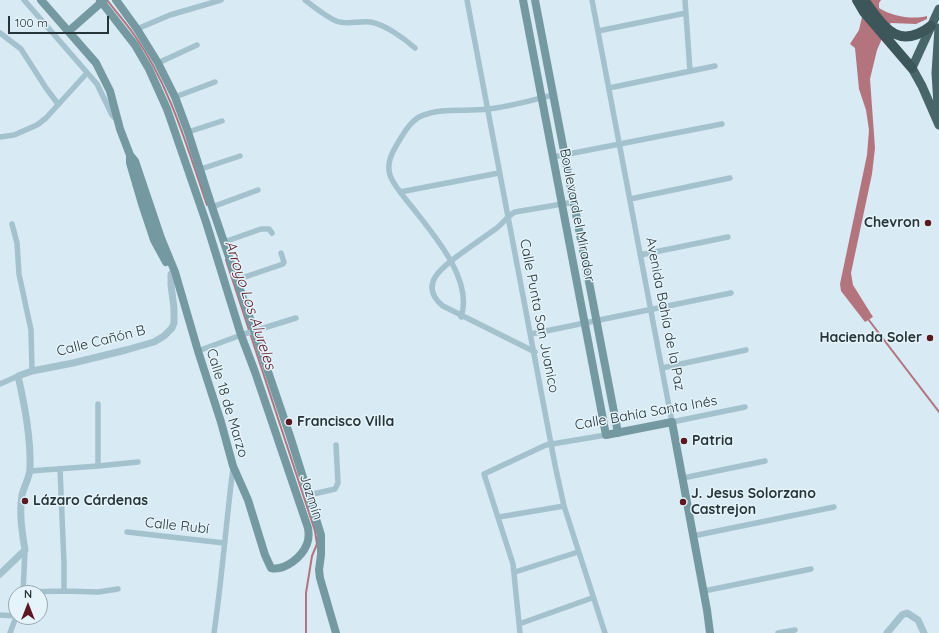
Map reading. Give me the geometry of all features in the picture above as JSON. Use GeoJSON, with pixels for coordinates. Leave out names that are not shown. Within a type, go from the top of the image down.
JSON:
{"type":"FeatureCollection","features":[{"type":"Feature","properties":{"kind":"highway"},"geometry":{"type":"LineString","coordinates":[[857,0],[864,12],[887,34],[911,36],[935,27]]}},
{"type":"Feature","properties":{"kind":"highway"},"geometry":{"type":"LineString","coordinates":[[864,0],[912,68],[922,86],[939,126]]}},
{"type":"Feature","properties":{"kind":"highway"},"geometry":{"type":"LineString","coordinates":[[939,9],[935,27],[939,126]]}},
{"type":"Feature","properties":{"kind":"highway"},"geometry":{"type":"LineString","coordinates":[[912,68],[935,27]]}},
{"type":"Feature","properties":{"kind":"main road","name":"Calle 18 de Marzo"},"geometry":{"type":"LineString","coordinates":[[41,0],[96,63],[110,91],[118,121],[130,155],[130,163],[149,226],[154,240],[174,274],[221,422],[233,466]]}},
{"type":"Feature","properties":{"kind":"main road"},"geometry":{"type":"LineString","coordinates":[[116,0],[137,29],[158,63],[175,97],[201,169],[236,280],[248,333]]}},
{"type":"Feature","properties":{"kind":"main road","name":"Boulevard el Mirador"},"geometry":{"type":"LineString","coordinates":[[523,0],[606,435]]}},
{"type":"Feature","properties":{"kind":"main road","name":"Boulevard el Mirador"},"geometry":{"type":"LineString","coordinates":[[535,0],[618,433]]}},
{"type":"Feature","properties":{"kind":"main road"},"geometry":{"type":"LineString","coordinates":[[69,31],[102,1],[135,45],[167,108],[218,258],[309,495],[321,535],[320,578],[336,633]]}},
{"type":"Feature","properties":{"kind":"main road","name":"Jazmín"},"geometry":{"type":"LineString","coordinates":[[233,466],[248,500],[271,568],[276,569],[286,566],[297,558],[305,549],[309,537],[308,528],[255,372],[248,333]]}},
{"type":"Feature","properties":{"kind":"main road","name":"Calle Bahía Santa Inés"},"geometry":{"type":"LineString","coordinates":[[606,435],[672,422]]}},
{"type":"Feature","properties":{"kind":"main road","name":"Avenida Bahía de la Paz"},"geometry":{"type":"LineString","coordinates":[[672,422],[704,591],[710,633]]}},
{"type":"Feature","properties":{"kind":"street","name":"Calle 18 de Marzo"},"geometry":{"type":"LineString","coordinates":[[24,0],[97,84],[112,115],[118,121]]}},
{"type":"Feature","properties":{"kind":"street"},"geometry":{"type":"LineString","coordinates":[[137,29],[170,15],[221,0]]}},
{"type":"Feature","properties":{"kind":"street"},"geometry":{"type":"LineString","coordinates":[[305,0],[336,21],[371,22],[404,38],[415,48]]}},
{"type":"Feature","properties":{"kind":"street","name":"Calle Punta San Juanico"},"geometry":{"type":"LineString","coordinates":[[467,0],[564,506],[592,598],[605,633]]}},
{"type":"Feature","properties":{"kind":"street","name":"Avenida Bahía de la Paz"},"geometry":{"type":"LineString","coordinates":[[592,0],[672,422]]}},
{"type":"Feature","properties":{"kind":"street"},"geometry":{"type":"LineString","coordinates":[[685,0],[690,71]]}},
{"type":"Feature","properties":{"kind":"street"},"geometry":{"type":"LineString","coordinates":[[598,31],[686,13]]}},
{"type":"Feature","properties":{"kind":"street"},"geometry":{"type":"LineString","coordinates":[[0,33],[21,49],[58,104]]}},
{"type":"Feature","properties":{"kind":"street"},"geometry":{"type":"LineString","coordinates":[[158,63],[197,45]]}},
{"type":"Feature","properties":{"kind":"street"},"geometry":{"type":"LineString","coordinates":[[609,88],[715,66]]}},
{"type":"Feature","properties":{"kind":"street"},"geometry":{"type":"LineString","coordinates":[[0,137],[14,134],[37,125],[46,118],[87,73]]}},
{"type":"Feature","properties":{"kind":"street"},"geometry":{"type":"LineString","coordinates":[[175,97],[215,82]]}},
{"type":"Feature","properties":{"kind":"street"},"geometry":{"type":"LineString","coordinates":[[461,317],[464,309],[464,299],[458,274],[430,230],[400,192],[390,174],[389,161],[392,152],[406,130],[413,122],[421,117],[439,112],[488,109],[553,95]]}},
{"type":"Feature","properties":{"kind":"street"},"geometry":{"type":"LineString","coordinates":[[188,132],[222,122]]}},
{"type":"Feature","properties":{"kind":"street"},"geometry":{"type":"LineString","coordinates":[[553,157],[722,124]]}},
{"type":"Feature","properties":{"kind":"street"},"geometry":{"type":"LineString","coordinates":[[201,169],[240,156]]}},
{"type":"Feature","properties":{"kind":"street"},"geometry":{"type":"LineString","coordinates":[[400,192],[499,172]]}},
{"type":"Feature","properties":{"kind":"street"},"geometry":{"type":"LineString","coordinates":[[630,199],[730,178]]}},
{"type":"Feature","properties":{"kind":"street"},"geometry":{"type":"LineString","coordinates":[[212,206],[258,190]]}},
{"type":"Feature","properties":{"kind":"street"},"geometry":{"type":"LineString","coordinates":[[535,352],[461,317],[443,306],[437,301],[432,291],[432,284],[441,268],[502,225],[508,217],[515,212],[574,202]]}},
{"type":"Feature","properties":{"kind":"street"},"geometry":{"type":"LineString","coordinates":[[12,224],[17,243],[19,274],[31,330],[32,371]]}},
{"type":"Feature","properties":{"kind":"street"},"geometry":{"type":"LineString","coordinates":[[224,242],[265,228],[272,233]]}},
{"type":"Feature","properties":{"kind":"street"},"geometry":{"type":"LineString","coordinates":[[640,255],[728,237]]}},
{"type":"Feature","properties":{"kind":"street"},"geometry":{"type":"LineString","coordinates":[[236,280],[283,264],[284,262],[281,253]]}},
{"type":"Feature","properties":{"kind":"street","name":"Calle Cañón B"},"geometry":{"type":"LineString","coordinates":[[0,384],[32,371],[126,350],[154,342],[164,336],[172,328],[174,323],[174,308],[170,285],[174,274]]}},
{"type":"Feature","properties":{"kind":"street"},"geometry":{"type":"LineString","coordinates":[[531,334],[731,293]]}},
{"type":"Feature","properties":{"kind":"street"},"geometry":{"type":"LineString","coordinates":[[198,351],[296,318]]}},
{"type":"Feature","properties":{"kind":"street"},"geometry":{"type":"LineString","coordinates":[[662,368],[746,350]]}},
{"type":"Feature","properties":{"kind":"street"},"geometry":{"type":"LineString","coordinates":[[18,376],[23,396],[29,438],[30,471],[22,496],[22,530],[25,550],[23,585]]}},
{"type":"Feature","properties":{"kind":"street"},"geometry":{"type":"LineString","coordinates":[[98,404],[98,466]]}},
{"type":"Feature","properties":{"kind":"street","name":"Calle Bahía Santa Inés"},"geometry":{"type":"LineString","coordinates":[[672,422],[745,407]]}},
{"type":"Feature","properties":{"kind":"street","name":"Calle Bahía Santa Inés"},"geometry":{"type":"LineString","coordinates":[[499,517],[484,474],[551,443],[606,435]]}},
{"type":"Feature","properties":{"kind":"street"},"geometry":{"type":"LineString","coordinates":[[309,495],[335,489],[338,483],[336,445]]}},
{"type":"Feature","properties":{"kind":"street"},"geometry":{"type":"LineString","coordinates":[[683,478],[765,461]]}},
{"type":"Feature","properties":{"kind":"street"},"geometry":{"type":"LineString","coordinates":[[30,471],[138,462]]}},
{"type":"Feature","properties":{"kind":"street","name":"Calle 18 de Marzo"},"geometry":{"type":"LineString","coordinates":[[214,633],[233,466]]}},
{"type":"Feature","properties":{"kind":"street"},"geometry":{"type":"LineString","coordinates":[[60,469],[64,591]]}},
{"type":"Feature","properties":{"kind":"street"},"geometry":{"type":"LineString","coordinates":[[520,633],[515,572],[499,517],[564,506]]}},
{"type":"Feature","properties":{"kind":"street"},"geometry":{"type":"LineString","coordinates":[[693,536],[834,507]]}},
{"type":"Feature","properties":{"kind":"street","name":"Calle Rubí"},"geometry":{"type":"LineString","coordinates":[[127,532],[224,543]]}},
{"type":"Feature","properties":{"kind":"street"},"geometry":{"type":"LineString","coordinates":[[0,574],[25,550]]}},
{"type":"Feature","properties":{"kind":"street"},"geometry":{"type":"LineString","coordinates":[[515,572],[578,552]]}},
{"type":"Feature","properties":{"kind":"street"},"geometry":{"type":"LineString","coordinates":[[704,591],[811,570]]}},
{"type":"Feature","properties":{"kind":"street"},"geometry":{"type":"LineString","coordinates":[[48,592],[98,592],[118,589]]}},
{"type":"Feature","properties":{"kind":"street"},"geometry":{"type":"LineString","coordinates":[[519,624],[592,598]]}},
{"type":"Feature","properties":{"kind":"street"},"geometry":{"type":"LineString","coordinates":[[887,633],[902,615],[907,613],[918,620],[924,633]]}},
{"type":"Feature","properties":{"kind":"street"},"geometry":{"type":"LineString","coordinates":[[778,633],[795,630]]}},
{"type":"Feature","properties":{"kind":"shaded area"},"geometry":{"type":"Polygon","coordinates":[[[866,0],[881,0],[879,3],[879,8],[889,13],[915,18],[927,16],[927,19],[916,24],[891,23],[888,25],[877,50],[870,79],[875,148],[872,174],[851,273],[853,285],[873,317],[865,322],[841,291],[840,284],[867,155],[869,130],[866,110],[859,89],[855,48],[850,44],[859,30],[866,0]]]}},
{"type":"Feature","properties":{"kind":"waterway","name":"Arroyo Los Alureles"},"geometry":{"type":"LineString","coordinates":[[107,0],[129,27],[158,75],[185,139],[207,205]]}},
{"type":"Feature","properties":{"kind":"waterway","name":"Arroyo Los Alureles"},"geometry":{"type":"LineString","coordinates":[[226,260],[315,531],[317,544],[312,556],[306,593],[306,633]]}},
{"type":"Feature","properties":{"kind":"waterway"},"geometry":{"type":"LineString","coordinates":[[868,319],[939,412]]}},
{"type":"Feature","properties":{"kind":"place","name":"Chevron"},"geometry":{"type":"Point","coordinates":[928,223]}},
{"type":"Feature","properties":{"kind":"place","name":"Hacienda Soler"},"geometry":{"type":"Point","coordinates":[930,338]}},
{"type":"Feature","properties":{"kind":"place","name":"Francisco Villa"},"geometry":{"type":"Point","coordinates":[289,422]}},
{"type":"Feature","properties":{"kind":"place","name":"Patria"},"geometry":{"type":"Point","coordinates":[684,441]}},
{"type":"Feature","properties":{"kind":"place","name":"Lázaro Cárdenas"},"geometry":{"type":"Point","coordinates":[25,501]}},
{"type":"Feature","properties":{"kind":"place","name":"J. Jesus Solorzano Castrejon"},"geometry":{"type":"Point","coordinates":[683,502]}}]}
